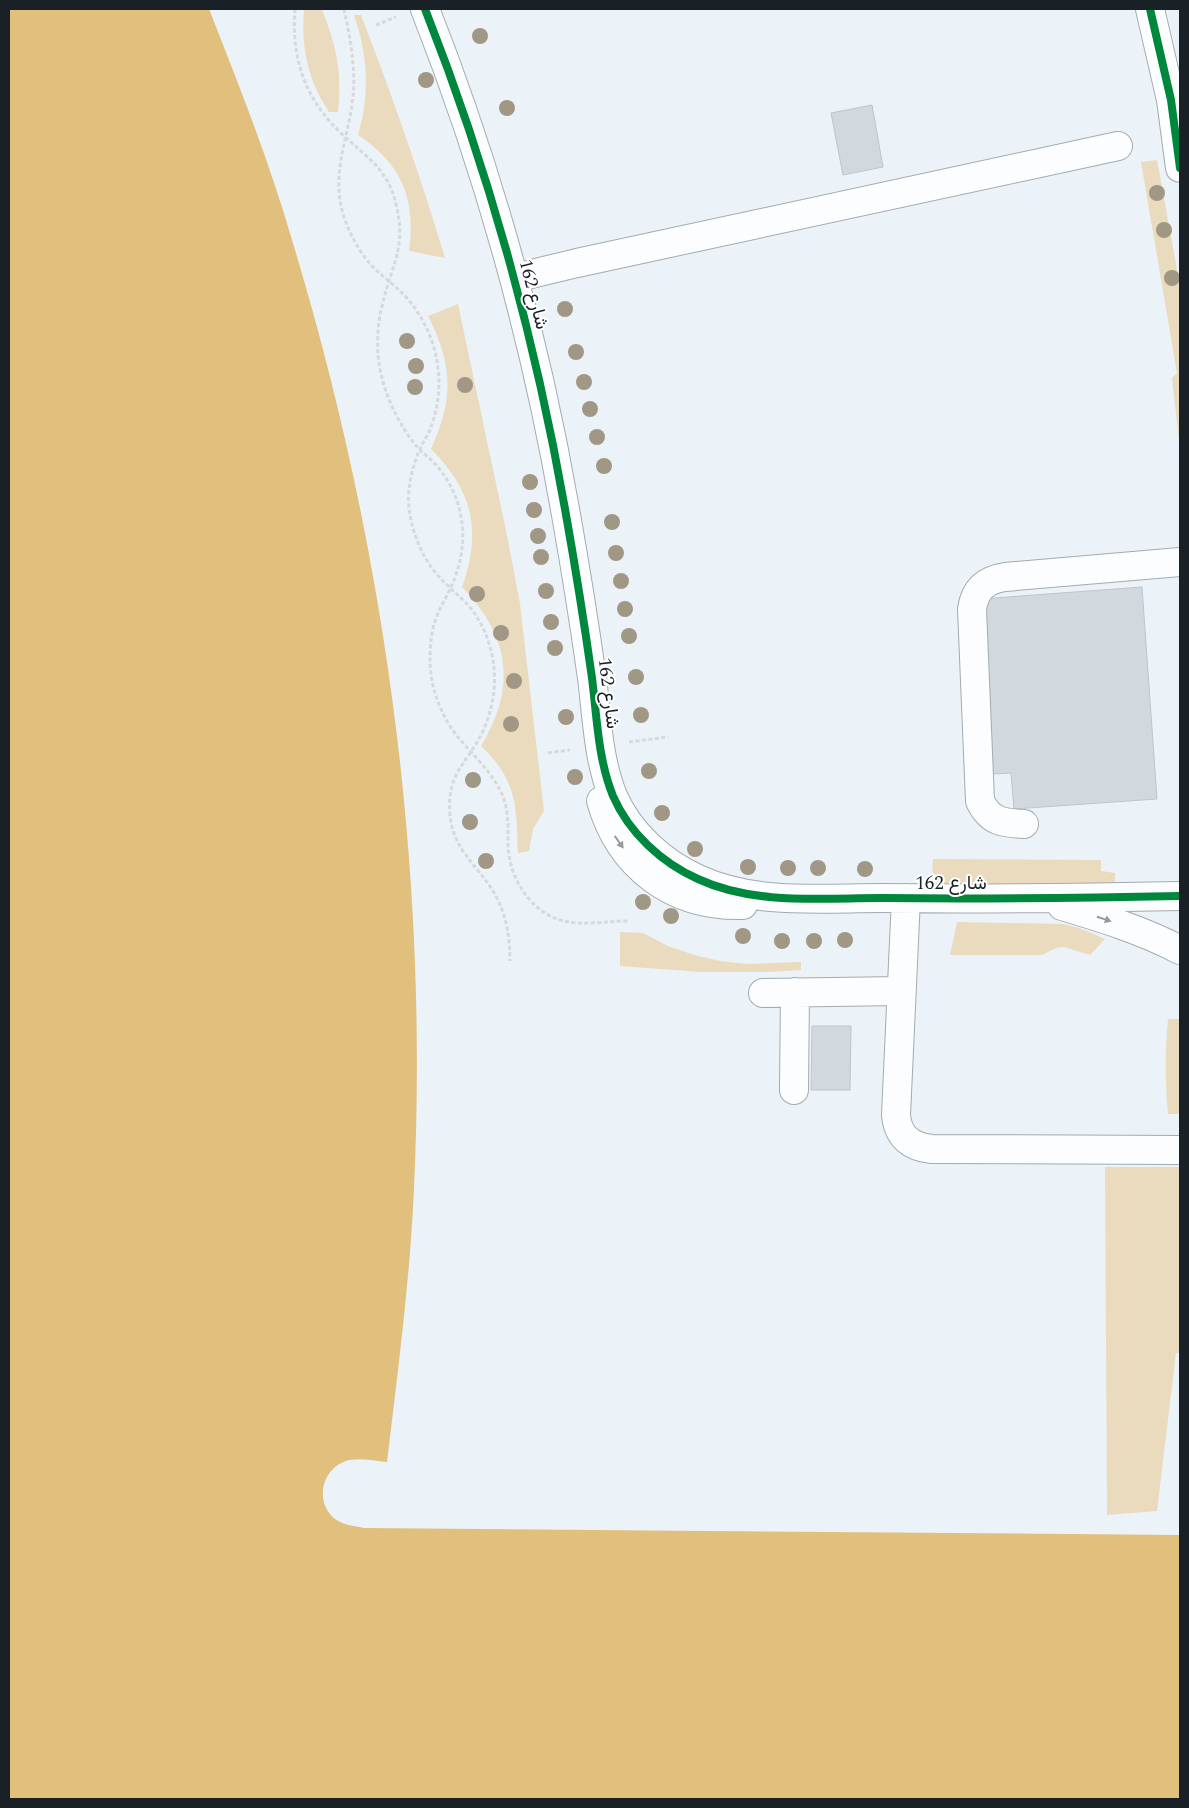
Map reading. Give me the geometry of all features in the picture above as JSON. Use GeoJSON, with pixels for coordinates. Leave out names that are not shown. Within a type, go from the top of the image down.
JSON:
{"type":"FeatureCollection","features":[{"type":"Feature","properties":{"kind":"street","name":"شارع 162"},"geometry":{"type":"LineString","coordinates":[[425,9],[469,126],[515,278],[546,410],[571,542],[587,639],[602,762],[615,800],[625,818],[637,833],[666,860],[683,872],[719,888],[738,893],[779,897],[906,898],[1180,896]]}},
{"type":"Feature","properties":{"kind":"street"},"geometry":{"type":"LineString","coordinates":[[1150,9],[1171,100],[1180,168]]}},
{"type":"Feature","properties":{"kind":"street"},"geometry":{"type":"LineString","coordinates":[[515,278],[1118,146]]}},
{"type":"Feature","properties":{"kind":"street"},"geometry":{"type":"LineString","coordinates":[[1024,824],[999,821],[990,817],[980,801],[972,609],[978,590],[990,581],[1005,578],[1180,562]]}},
{"type":"Feature","properties":{"kind":"street"},"geometry":{"type":"LineString","coordinates":[[906,898],[897,1124],[906,1140],[914,1146],[932,1150],[1180,1150]]}},
{"type":"Feature","properties":{"kind":"street","name":"شارع 162"},"geometry":{"type":"LineString","coordinates":[[1023,898],[1109,921],[1160,939],[1180,950]]}},
{"type":"Feature","properties":{"kind":"street"},"geometry":{"type":"LineString","coordinates":[[763,992],[902,991]]}},
{"type":"Feature","properties":{"kind":"street"},"geometry":{"type":"LineString","coordinates":[[794,1090],[795,992]]}},
{"type":"Feature","properties":{"kind":"path"},"geometry":{"type":"LineString","coordinates":[[295,9],[293,30],[296,55],[313,101],[345,137],[377,164],[388,182],[396,201],[400,221],[400,242],[396,262],[382,306],[378,331],[378,357],[383,382],[392,406],[404,429],[446,477],[455,494],[461,513],[463,532],[458,570],[441,606],[432,634],[430,663],[438,702],[446,720],[457,736],[494,778],[503,795],[507,812],[510,860],[514,875],[530,900],[541,910],[557,919],[575,924],[628,921]]}},
{"type":"Feature","properties":{"kind":"path"},"geometry":{"type":"LineString","coordinates":[[344,9],[354,72],[353,94],[340,160],[338,183],[341,206],[345,220],[358,248],[372,266],[404,295],[418,311],[428,329],[435,349],[439,390],[436,410],[430,430],[412,470],[409,491],[410,513],[423,555],[435,573],[467,604],[480,622],[489,643],[494,665],[495,688],[491,710],[483,731],[460,765],[453,781],[450,798],[450,817],[454,834],[461,850],[494,892],[502,909],[510,943],[510,961]]}},
{"type":"Feature","properties":{"kind":"path"},"geometry":{"type":"LineString","coordinates":[[376,25],[399,16]]}},
{"type":"Feature","properties":{"kind":"path"},"geometry":{"type":"LineString","coordinates":[[625,742],[668,737]]}},
{"type":"Feature","properties":{"kind":"path"},"geometry":{"type":"LineString","coordinates":[[548,753],[576,749]]}},
{"type":"Feature","properties":{"kind":"shaded area"},"geometry":{"type":"Polygon","coordinates":[[[9,9],[209,9],[274,181],[325,355],[352,472],[375,590],[393,708],[407,828],[414,947],[417,1068],[410,1256],[387,1462],[352,1460],[341,1463],[334,1468],[325,1482],[323,1490],[323,1498],[329,1513],[342,1523],[364,1528],[1180,1535],[1180,1799],[9,1799],[9,9]]]}},
{"type":"Feature","properties":{"kind":"shaded area"},"geometry":{"type":"Polygon","coordinates":[[[304,9],[322,10],[335,48],[339,72],[338,112],[329,112],[311,75],[305,50],[304,9]]]}},
{"type":"Feature","properties":{"kind":"shaded area"},"geometry":{"type":"Polygon","coordinates":[[[354,15],[361,15],[395,105],[445,258],[409,251],[410,215],[408,199],[403,184],[386,158],[358,135],[366,90],[366,75],[359,30],[354,15]]]}},
{"type":"Feature","properties":{"kind":"shaded area"},"geometry":{"type":"Polygon","coordinates":[[[1157,160],[1180,286],[1180,450],[1172,378],[1177,373],[1141,162],[1157,160]]]}},
{"type":"Feature","properties":{"kind":"shaded area"},"geometry":{"type":"Polygon","coordinates":[[[458,304],[520,604],[544,811],[533,829],[529,851],[518,853],[517,821],[513,795],[502,771],[481,746],[500,703],[503,663],[499,643],[490,624],[462,587],[472,548],[470,513],[465,496],[456,480],[431,449],[444,414],[447,382],[442,350],[428,316],[458,304]]]}},
{"type":"Feature","properties":{"kind":"shaded area"},"geometry":{"type":"Polygon","coordinates":[[[933,859],[1101,860],[1101,871],[1115,873],[1115,884],[943,885],[934,877],[933,859]]]}},
{"type":"Feature","properties":{"kind":"shaded area"},"geometry":{"type":"Polygon","coordinates":[[[957,922],[1063,924],[1079,928],[1105,939],[1090,955],[1064,947],[1056,948],[1042,955],[950,955],[957,922]]]}},
{"type":"Feature","properties":{"kind":"shaded area"},"geometry":{"type":"Polygon","coordinates":[[[620,932],[643,933],[668,946],[720,961],[747,964],[801,962],[801,970],[701,972],[620,966],[620,932]]]}},
{"type":"Feature","properties":{"kind":"shaded area"},"geometry":{"type":"Polygon","coordinates":[[[1168,1019],[1180,1019],[1180,1114],[1168,1114],[1166,1043],[1168,1019]]]}},
{"type":"Feature","properties":{"kind":"shaded area"},"geometry":{"type":"Polygon","coordinates":[[[1105,1167],[1180,1167],[1180,1353],[1176,1353],[1157,1511],[1107,1515],[1105,1167]]]}},
{"type":"Feature","properties":{"kind":"building"},"geometry":{"type":"Polygon","coordinates":[[[872,105],[883,167],[843,175],[831,113],[872,105]]]}},
{"type":"Feature","properties":{"kind":"building"},"geometry":{"type":"Polygon","coordinates":[[[1142,587],[1157,799],[1014,809],[1011,773],[992,774],[980,599],[1142,587]]]}},
{"type":"Feature","properties":{"kind":"building"},"geometry":{"type":"Polygon","coordinates":[[[812,1026],[851,1026],[850,1090],[811,1090],[812,1026]]]}},
{"type":"Feature","properties":{"kind":"cycle path"},"geometry":{"type":"LineString","coordinates":[[425,9],[470,131],[490,193],[524,318],[553,445],[565,509],[586,635],[604,768],[613,796],[620,810],[637,834],[672,864],[698,879],[742,893],[765,896],[811,899],[1180,896]]}},
{"type":"Feature","properties":{"kind":"cycle path"},"geometry":{"type":"LineString","coordinates":[[1150,9],[1171,100],[1180,168]]}}]}
